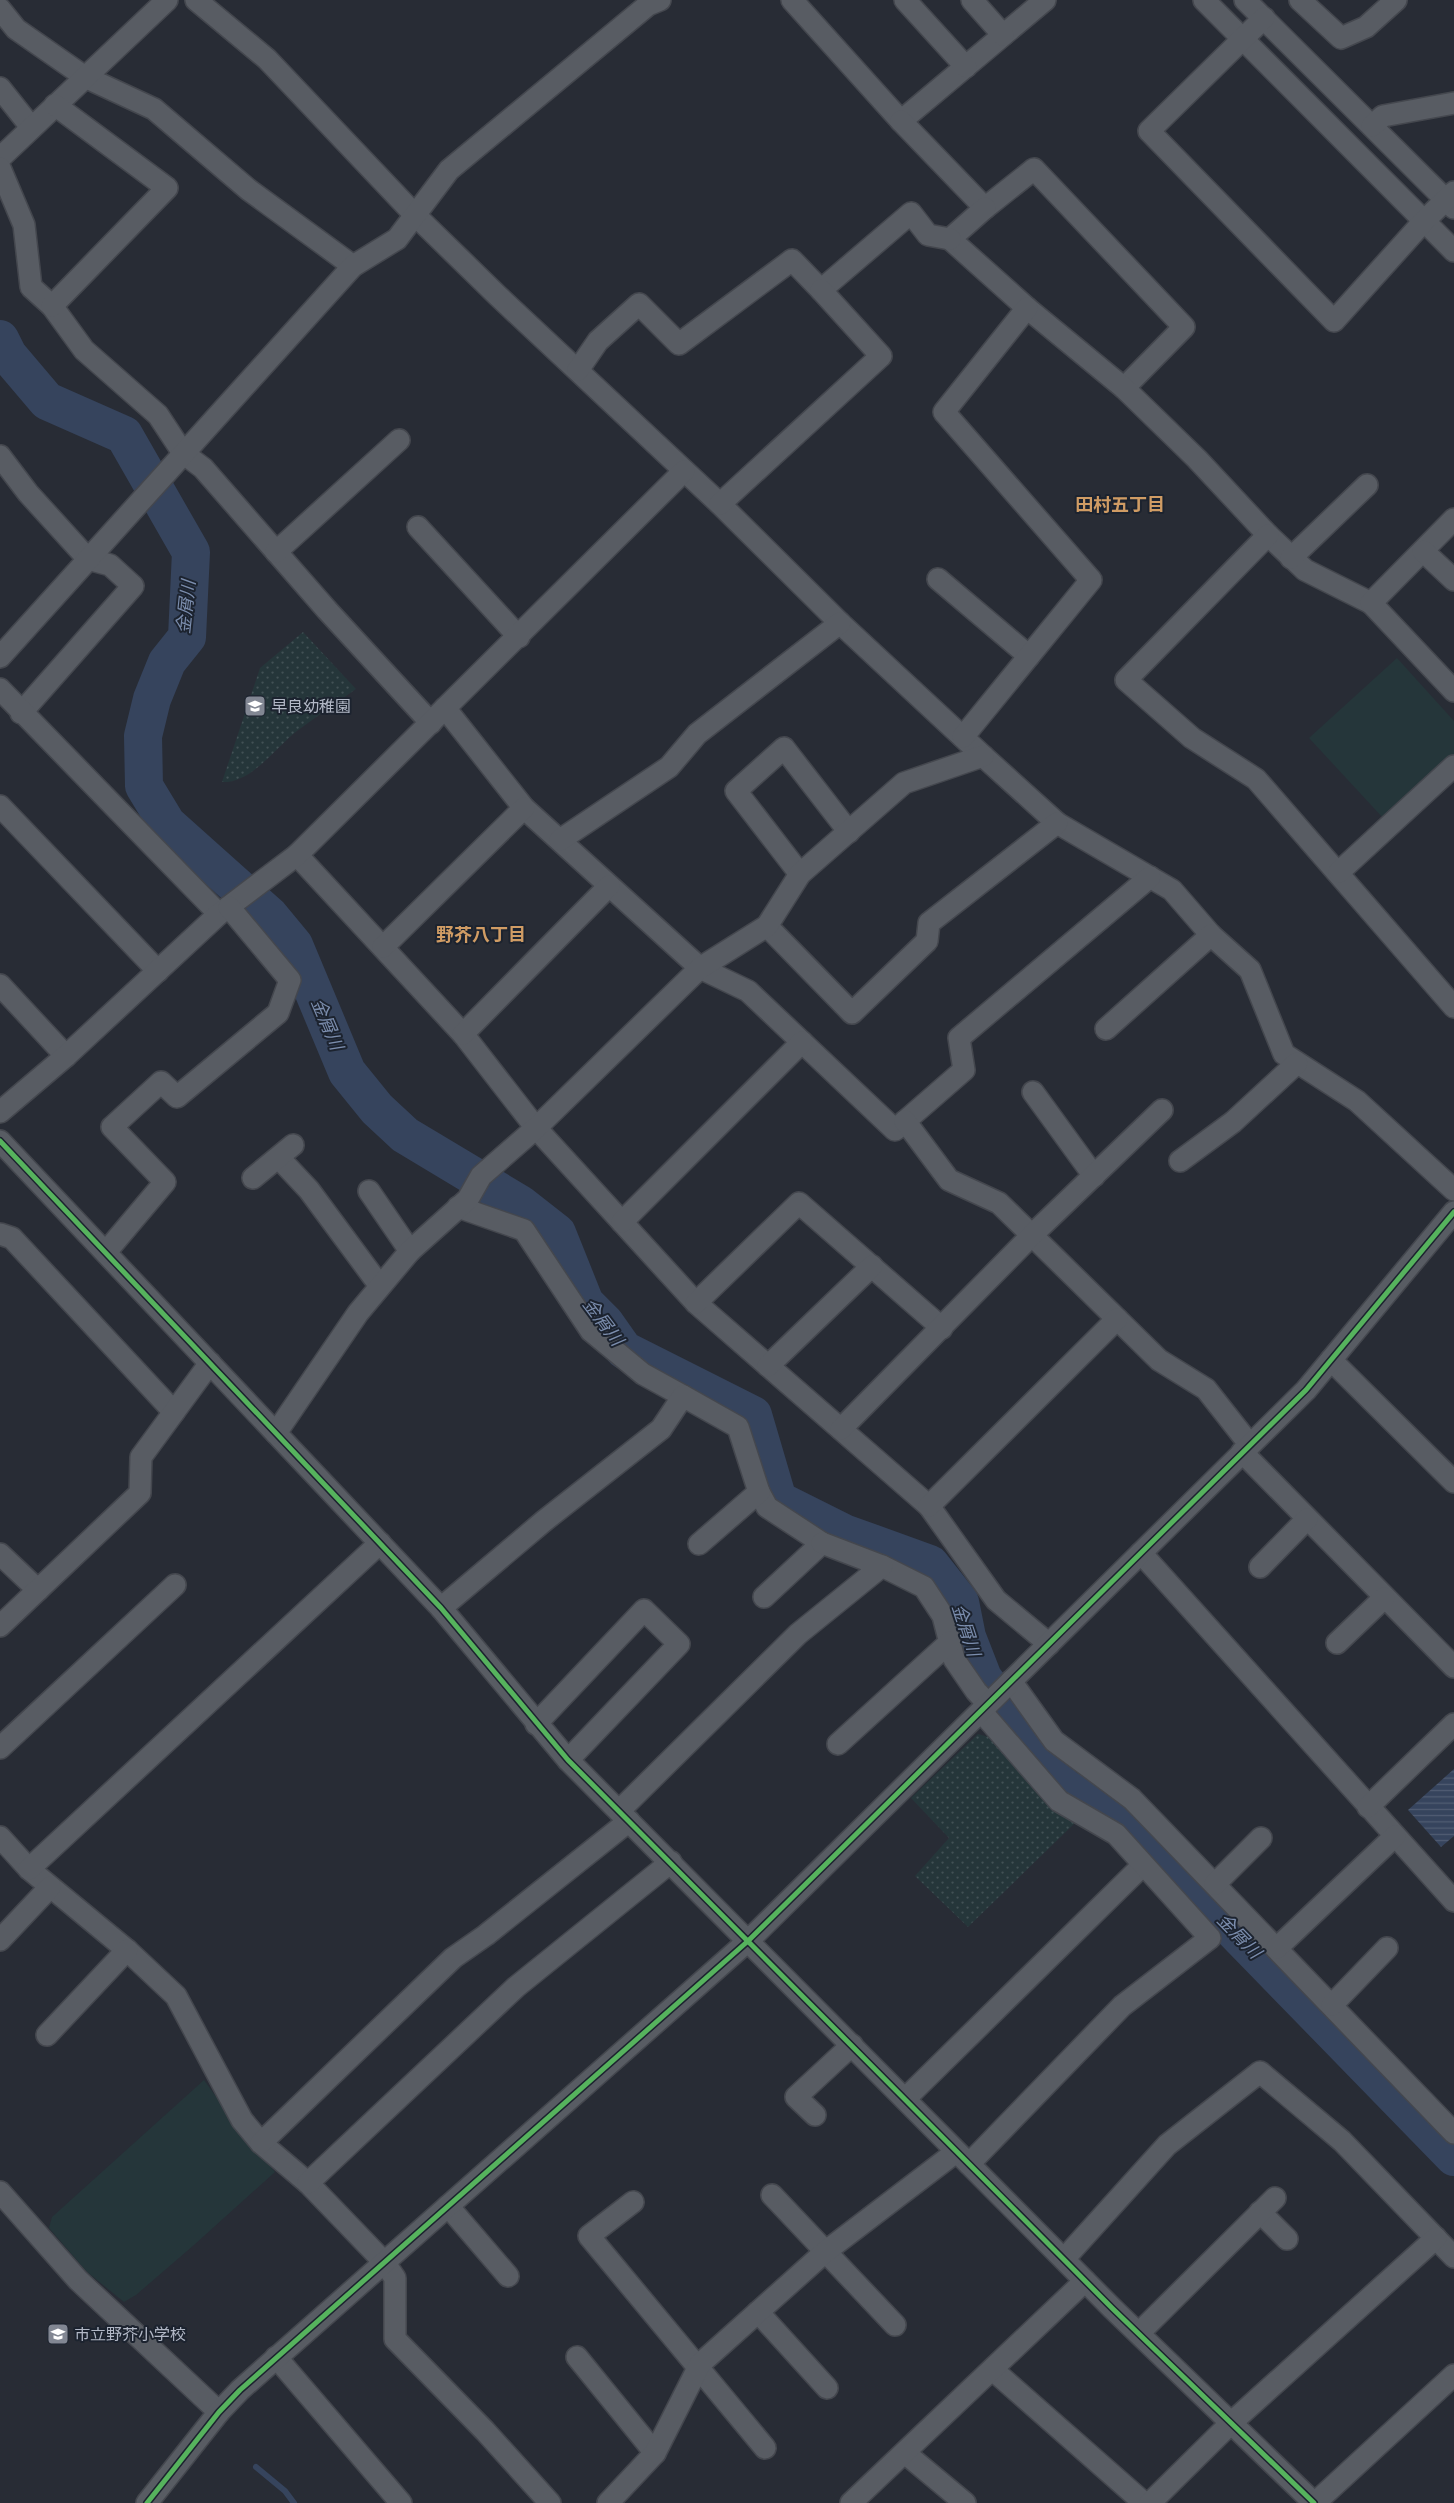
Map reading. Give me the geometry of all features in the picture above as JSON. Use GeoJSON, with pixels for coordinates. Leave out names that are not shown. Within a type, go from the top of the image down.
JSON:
{"type":"FeatureCollection","features":[{"type":"Feature","properties":{"kind":"street"},"geometry":{"type":"LineString","coordinates":[[0,158],[167,0]]}},
{"type":"Feature","properties":{"kind":"street"},"geometry":{"type":"LineString","coordinates":[[196,0],[267,59],[415,215],[498,296],[720,504],[840,623],[963,738],[1057,823],[1172,890],[1212,935],[1250,970],[1284,1054],[1357,1101],[1454,1190]]}},
{"type":"Feature","properties":{"kind":"street"},"geometry":{"type":"LineString","coordinates":[[792,0],[901,121],[985,208]]}},
{"type":"Feature","properties":{"kind":"street"},"geometry":{"type":"LineString","coordinates":[[905,0],[966,66]]}},
{"type":"Feature","properties":{"kind":"street"},"geometry":{"type":"LineString","coordinates":[[972,0],[1004,35]]}},
{"type":"Feature","properties":{"kind":"street"},"geometry":{"type":"LineString","coordinates":[[901,121],[1045,0]]}},
{"type":"Feature","properties":{"kind":"street"},"geometry":{"type":"LineString","coordinates":[[1204,0],[1454,251]]}},
{"type":"Feature","properties":{"kind":"street"},"geometry":{"type":"LineString","coordinates":[[1300,0],[1341,38],[1366,27],[1396,0]]}},
{"type":"Feature","properties":{"kind":"street"},"geometry":{"type":"LineString","coordinates":[[1246,1],[1264,18],[1372,126],[1451,200],[1424,221],[1334,321],[1149,132],[1264,18]]}},
{"type":"Feature","properties":{"kind":"street"},"geometry":{"type":"LineString","coordinates":[[0,657],[354,266],[396,240],[449,170],[650,2]]}},
{"type":"Feature","properties":{"kind":"street"},"geometry":{"type":"LineString","coordinates":[[0,9],[16,29],[85,76],[154,109],[249,190],[354,266]]}},
{"type":"Feature","properties":{"kind":"street"},"geometry":{"type":"LineString","coordinates":[[0,88],[31,127]]}},
{"type":"Feature","properties":{"kind":"street"},"geometry":{"type":"LineString","coordinates":[[1372,126],[1383,116],[1454,103]]}},
{"type":"Feature","properties":{"kind":"street"},"geometry":{"type":"LineString","coordinates":[[52,306],[167,188],[55,105]]}},
{"type":"Feature","properties":{"kind":"street"},"geometry":{"type":"LineString","coordinates":[[0,168],[24,225],[31,287],[52,306],[84,350],[158,415],[184,453],[203,468],[276,552],[438,716],[524,808],[700,968],[748,991],[895,1130],[964,1070],[960,1038],[1150,877]]}},
{"type":"Feature","properties":{"kind":"street"},"geometry":{"type":"LineString","coordinates":[[950,239],[1034,169],[1184,327],[1124,388]]}},
{"type":"Feature","properties":{"kind":"street"},"geometry":{"type":"LineString","coordinates":[[821,290],[911,213],[928,235],[950,239],[1027,308],[1124,388],[1197,459],[1268,535],[1305,570],[1370,602],[1454,691]]}},
{"type":"Feature","properties":{"kind":"street"},"geometry":{"type":"LineString","coordinates":[[578,370],[598,341],[639,304],[678,344],[792,260],[881,356],[720,504]]}},
{"type":"Feature","properties":{"kind":"street"},"geometry":{"type":"LineString","coordinates":[[963,738],[1091,580],[944,412],[1027,308]]}},
{"type":"Feature","properties":{"kind":"street"},"geometry":{"type":"LineString","coordinates":[[276,552],[398,440]]}},
{"type":"Feature","properties":{"kind":"street"},"geometry":{"type":"LineString","coordinates":[[0,456],[28,493],[88,559],[110,565],[133,586],[21,713]]}},
{"type":"Feature","properties":{"kind":"street"},"geometry":{"type":"LineString","coordinates":[[0,1112],[66,1056],[228,908],[297,854],[519,637],[684,471]]}},
{"type":"Feature","properties":{"kind":"street"},"geometry":{"type":"LineString","coordinates":[[1291,558],[1367,485]]}},
{"type":"Feature","properties":{"kind":"street"},"geometry":{"type":"LineString","coordinates":[[1370,602],[1424,551],[1454,519]]}},
{"type":"Feature","properties":{"kind":"street"},"geometry":{"type":"LineString","coordinates":[[418,527],[519,637]]}},
{"type":"Feature","properties":{"kind":"street"},"geometry":{"type":"LineString","coordinates":[[1268,535],[1126,680],[1192,738],[1256,779],[1339,872],[1454,1007]]}},
{"type":"Feature","properties":{"kind":"street"},"geometry":{"type":"LineString","coordinates":[[1424,551],[1454,580]]}},
{"type":"Feature","properties":{"kind":"street"},"geometry":{"type":"LineString","coordinates":[[938,579],[1029,656]]}},
{"type":"Feature","properties":{"kind":"street"},"geometry":{"type":"LineString","coordinates":[[560,840],[669,767],[697,734],[840,623]]}},
{"type":"Feature","properties":{"kind":"street"},"geometry":{"type":"LineString","coordinates":[[0,689],[21,713],[228,908],[290,980],[278,1013],[177,1097],[161,1082],[112,1127],[165,1182],[106,1252]]}},
{"type":"Feature","properties":{"kind":"street"},"geometry":{"type":"LineString","coordinates":[[800,874],[736,791],[784,748],[848,832]]}},
{"type":"Feature","properties":{"kind":"street"},"geometry":{"type":"LineString","coordinates":[[276,1433],[358,1313],[410,1251],[463,1203],[481,1176],[536,1128],[700,968],[767,926],[800,874],[904,783],[983,756]]}},
{"type":"Feature","properties":{"kind":"street"},"geometry":{"type":"LineString","coordinates":[[1339,872],[1454,766]]}},
{"type":"Feature","properties":{"kind":"street"},"geometry":{"type":"LineString","coordinates":[[0,806],[158,971]]}},
{"type":"Feature","properties":{"kind":"street"},"geometry":{"type":"LineString","coordinates":[[383,948],[524,808]]}},
{"type":"Feature","properties":{"kind":"street"},"geometry":{"type":"LineString","coordinates":[[767,926],[852,1013],[927,941],[929,923],[1057,823]]}},
{"type":"Feature","properties":{"kind":"street"},"geometry":{"type":"LineString","coordinates":[[297,854],[463,1034],[536,1128],[696,1303],[929,1506],[996,1600],[1049,1644]]}},
{"type":"Feature","properties":{"kind":"street"},"geometry":{"type":"LineString","coordinates":[[463,1034],[609,886]]}},
{"type":"Feature","properties":{"kind":"street"},"geometry":{"type":"LineString","coordinates":[[1106,1029],[1131,996],[1212,935]]}},
{"type":"Feature","properties":{"kind":"street"},"geometry":{"type":"LineString","coordinates":[[0,985],[66,1056]]}},
{"type":"Feature","properties":{"kind":"street"},"geometry":{"type":"LineString","coordinates":[[622,1222],[802,1042]]}},
{"type":"Feature","properties":{"kind":"street"},"geometry":{"type":"LineString","coordinates":[[1180,1161],[1233,1122],[1297,1063]]}},
{"type":"Feature","properties":{"kind":"street"},"geometry":{"type":"LineString","coordinates":[[1033,1092],[1094,1176]]}},
{"type":"Feature","properties":{"kind":"street"},"geometry":{"type":"LineString","coordinates":[[841,1429],[1032,1235],[1162,1110]]}},
{"type":"Feature","properties":{"kind":"street"},"geometry":{"type":"LineString","coordinates":[[905,1121],[949,1180],[999,1203],[1159,1360],[1206,1389],[1246,1449],[1308,1519],[1454,1668]]}},
{"type":"Feature","properties":{"kind":"street"},"geometry":{"type":"LineString","coordinates":[[0,1141],[441,1608],[568,1760],[906,2098],[962,2158],[1085,2281],[1314,2503],[1454,2375]]}},
{"type":"Feature","properties":{"kind":"street"},"geometry":{"type":"LineString","coordinates":[[253,1178],[286,1152],[309,1190],[380,1286]]}},
{"type":"Feature","properties":{"kind":"street"},"geometry":{"type":"LineString","coordinates":[[368,1191],[410,1251]]}},
{"type":"Feature","properties":{"kind":"street"},"geometry":{"type":"LineString","coordinates":[[463,1203],[524,1230],[591,1331],[643,1374],[738,1427],[759,1492],[767,1507],[822,1543],[882,1566],[924,1587],[943,1616],[954,1659],[985,1707],[1059,1801],[1116,1834],[1210,1938],[1122,2006],[962,2158],[825,2252],[700,2364],[655,2453],[608,2503]]}},
{"type":"Feature","properties":{"kind":"street"},"geometry":{"type":"LineString","coordinates":[[696,1303],[799,1203],[942,1328]]}},
{"type":"Feature","properties":{"kind":"street"},"geometry":{"type":"LineString","coordinates":[[147,2503],[219,2412],[240,2390],[748,1941],[1010,1683],[1306,1390],[1454,1212]]}},
{"type":"Feature","properties":{"kind":"street"},"geometry":{"type":"LineString","coordinates":[[0,1234],[12,1238],[174,1412]]}},
{"type":"Feature","properties":{"kind":"street"},"geometry":{"type":"LineString","coordinates":[[768,1366],[872,1266]]}},
{"type":"Feature","properties":{"kind":"street"},"geometry":{"type":"LineString","coordinates":[[929,1506],[1117,1319]]}},
{"type":"Feature","properties":{"kind":"street"},"geometry":{"type":"LineString","coordinates":[[1331,1360],[1454,1482]]}},
{"type":"Feature","properties":{"kind":"street"},"geometry":{"type":"LineString","coordinates":[[0,1626],[140,1493],[141,1457],[210,1363]]}},
{"type":"Feature","properties":{"kind":"street"},"geometry":{"type":"LineString","coordinates":[[441,1608],[544,1521],[661,1429],[683,1396]]}},
{"type":"Feature","properties":{"kind":"street"},"geometry":{"type":"LineString","coordinates":[[699,1544],[759,1492]]}},
{"type":"Feature","properties":{"kind":"street"},"geometry":{"type":"LineString","coordinates":[[1260,1567],[1308,1519]]}},
{"type":"Feature","properties":{"kind":"street"},"geometry":{"type":"LineString","coordinates":[[29,1869],[380,1543]]}},
{"type":"Feature","properties":{"kind":"street"},"geometry":{"type":"LineString","coordinates":[[764,1596],[822,1543]]}},
{"type":"Feature","properties":{"kind":"street"},"geometry":{"type":"LineString","coordinates":[[1141,1553],[1454,1901]]}},
{"type":"Feature","properties":{"kind":"street"},"geometry":{"type":"LineString","coordinates":[[0,1554],[38,1590]]}},
{"type":"Feature","properties":{"kind":"street"},"geometry":{"type":"LineString","coordinates":[[261,2143],[453,1958],[486,1935],[624,1816],[798,1634],[882,1566]]}},
{"type":"Feature","properties":{"kind":"street"},"geometry":{"type":"LineString","coordinates":[[0,1748],[174,1585]]}},
{"type":"Feature","properties":{"kind":"street"},"geometry":{"type":"LineString","coordinates":[[1337,1643],[1384,1598]]}},
{"type":"Feature","properties":{"kind":"street"},"geometry":{"type":"LineString","coordinates":[[536,1724],[644,1610],[678,1644],[568,1760]]}},
{"type":"Feature","properties":{"kind":"street"},"geometry":{"type":"LineString","coordinates":[[838,1744],[950,1642]]}},
{"type":"Feature","properties":{"kind":"street"},"geometry":{"type":"LineString","coordinates":[[1010,1683],[1054,1741],[1132,1799],[1332,2005],[1451,2123]]}},
{"type":"Feature","properties":{"kind":"street"},"geometry":{"type":"LineString","coordinates":[[1368,1807],[1454,1724]]}},
{"type":"Feature","properties":{"kind":"street"},"geometry":{"type":"LineString","coordinates":[[1277,1948],[1395,1836]]}},
{"type":"Feature","properties":{"kind":"street"},"geometry":{"type":"LineString","coordinates":[[0,1837],[29,1869],[127,1950],[176,1996],[242,2120],[261,2143],[308,2183],[384,2262],[395,2278],[395,2339],[485,2431],[550,2503]]}},
{"type":"Feature","properties":{"kind":"street"},"geometry":{"type":"LineString","coordinates":[[1215,1884],[1261,1838]]}},
{"type":"Feature","properties":{"kind":"street"},"geometry":{"type":"LineString","coordinates":[[308,2183],[516,1987],[670,1862]]}},
{"type":"Feature","properties":{"kind":"street"},"geometry":{"type":"LineString","coordinates":[[906,2098],[1144,1864]]}},
{"type":"Feature","properties":{"kind":"street"},"geometry":{"type":"LineString","coordinates":[[0,1940],[50,1887]]}},
{"type":"Feature","properties":{"kind":"street"},"geometry":{"type":"LineString","coordinates":[[1332,2005],[1387,1948]]}},
{"type":"Feature","properties":{"kind":"street"},"geometry":{"type":"LineString","coordinates":[[47,2035],[127,1950]]}},
{"type":"Feature","properties":{"kind":"street"},"geometry":{"type":"LineString","coordinates":[[815,2115],[796,2097],[852,2045]]}},
{"type":"Feature","properties":{"kind":"street"},"geometry":{"type":"LineString","coordinates":[[1064,2259],[1167,2145],[1260,2072],[1342,2141],[1454,2257]]}},
{"type":"Feature","properties":{"kind":"street"},"geometry":{"type":"LineString","coordinates":[[0,2192],[78,2280],[219,2412]]}},
{"type":"Feature","properties":{"kind":"street"},"geometry":{"type":"LineString","coordinates":[[772,2195],[895,2325]]}},
{"type":"Feature","properties":{"kind":"street"},"geometry":{"type":"LineString","coordinates":[[633,2202],[589,2236],[765,2448]]}},
{"type":"Feature","properties":{"kind":"street"},"geometry":{"type":"LineString","coordinates":[[1139,2333],[1267,2205],[1287,2239]]}},
{"type":"Feature","properties":{"kind":"street"},"geometry":{"type":"LineString","coordinates":[[448,2206],[508,2276]]}},
{"type":"Feature","properties":{"kind":"street"},"geometry":{"type":"LineString","coordinates":[[1150,2503],[1231,2423],[1436,2238]]}},
{"type":"Feature","properties":{"kind":"street"},"geometry":{"type":"LineString","coordinates":[[851,2503],[1085,2281]]}},
{"type":"Feature","properties":{"kind":"street"},"geometry":{"type":"LineString","coordinates":[[758,2312],[827,2388]]}},
{"type":"Feature","properties":{"kind":"street"},"geometry":{"type":"LineString","coordinates":[[276,2357],[401,2503]]}},
{"type":"Feature","properties":{"kind":"street"},"geometry":{"type":"LineString","coordinates":[[577,2357],[655,2453]]}},
{"type":"Feature","properties":{"kind":"street"},"geometry":{"type":"LineString","coordinates":[[993,2370],[1144,2503]]}},
{"type":"Feature","properties":{"kind":"street"},"geometry":{"type":"LineString","coordinates":[[905,2453],[965,2503]]}},
{"type":"Feature","properties":{"kind":"shaded area"},"geometry":{"type":"Polygon","coordinates":[[[303,632],[356,689],[297,731],[253,771],[233,781],[222,782],[260,668],[303,632]]]}},
{"type":"Feature","properties":{"kind":"shaded area"},"geometry":{"type":"Polygon","coordinates":[[[1397,658],[1454,721],[1454,758],[1384,819],[1309,738],[1397,658]]]}},
{"type":"Feature","properties":{"kind":"shaded area"},"geometry":{"type":"Polygon","coordinates":[[[978,1734],[996,1739],[1054,1808],[1075,1823],[968,1927],[915,1876],[949,1838],[911,1798],[978,1734]]]}},
{"type":"Feature","properties":{"kind":"shaded area"},"geometry":{"type":"Polygon","coordinates":[[[204,2080],[235,2123],[275,2172],[136,2295],[124,2302],[87,2272],[49,2228],[52,2217],[204,2080]]]}},
{"type":"Feature","properties":{"kind":"water"},"geometry":{"type":"Polygon","coordinates":[[[1454,1769],[1454,1836],[1441,1847],[1408,1810],[1454,1769]]]}},
{"type":"Feature","properties":{"kind":"waterway","name":"金屑川"},"geometry":{"type":"LineString","coordinates":[[0,339],[8,355],[47,401],[124,435],[191,552],[187,637],[167,662],[152,699],[143,736],[144,786],[167,824],[270,916],[294,945],[347,1072],[377,1109],[405,1135],[520,1204],[557,1233],[585,1303],[605,1323],[624,1350],[753,1415],[778,1500],[844,1533],[930,1564],[960,1602],[967,1637],[983,1678],[1005,1707],[1033,1752],[1065,1788],[1128,1822],[1454,2157]]}},
{"type":"Feature","properties":{"kind":"waterway"},"geometry":{"type":"LineString","coordinates":[[256,2467],[285,2491],[294,2503]]}},
{"type":"Feature","properties":{"kind":"cycle path"},"geometry":{"type":"LineString","coordinates":[[0,1141],[441,1608],[568,1760],[1112,2308],[1314,2503]]}},
{"type":"Feature","properties":{"kind":"cycle path"},"geometry":{"type":"LineString","coordinates":[[147,2503],[219,2412],[240,2390],[748,1941],[1306,1390],[1454,1212]]}},
{"type":"Feature","properties":{"kind":"place","name":"早良幼稚園"},"geometry":{"type":"Point","coordinates":[255,706]}},
{"type":"Feature","properties":{"kind":"place","name":"市立野芥小学校"},"geometry":{"type":"Point","coordinates":[58,2334]}},
{"type":"Feature","properties":{"kind":"district","name":"田村五丁目"},"geometry":{"type":"Point","coordinates":[1120,505]}},
{"type":"Feature","properties":{"kind":"district","name":"野芥八丁目"},"geometry":{"type":"Point","coordinates":[481,935]}}]}
